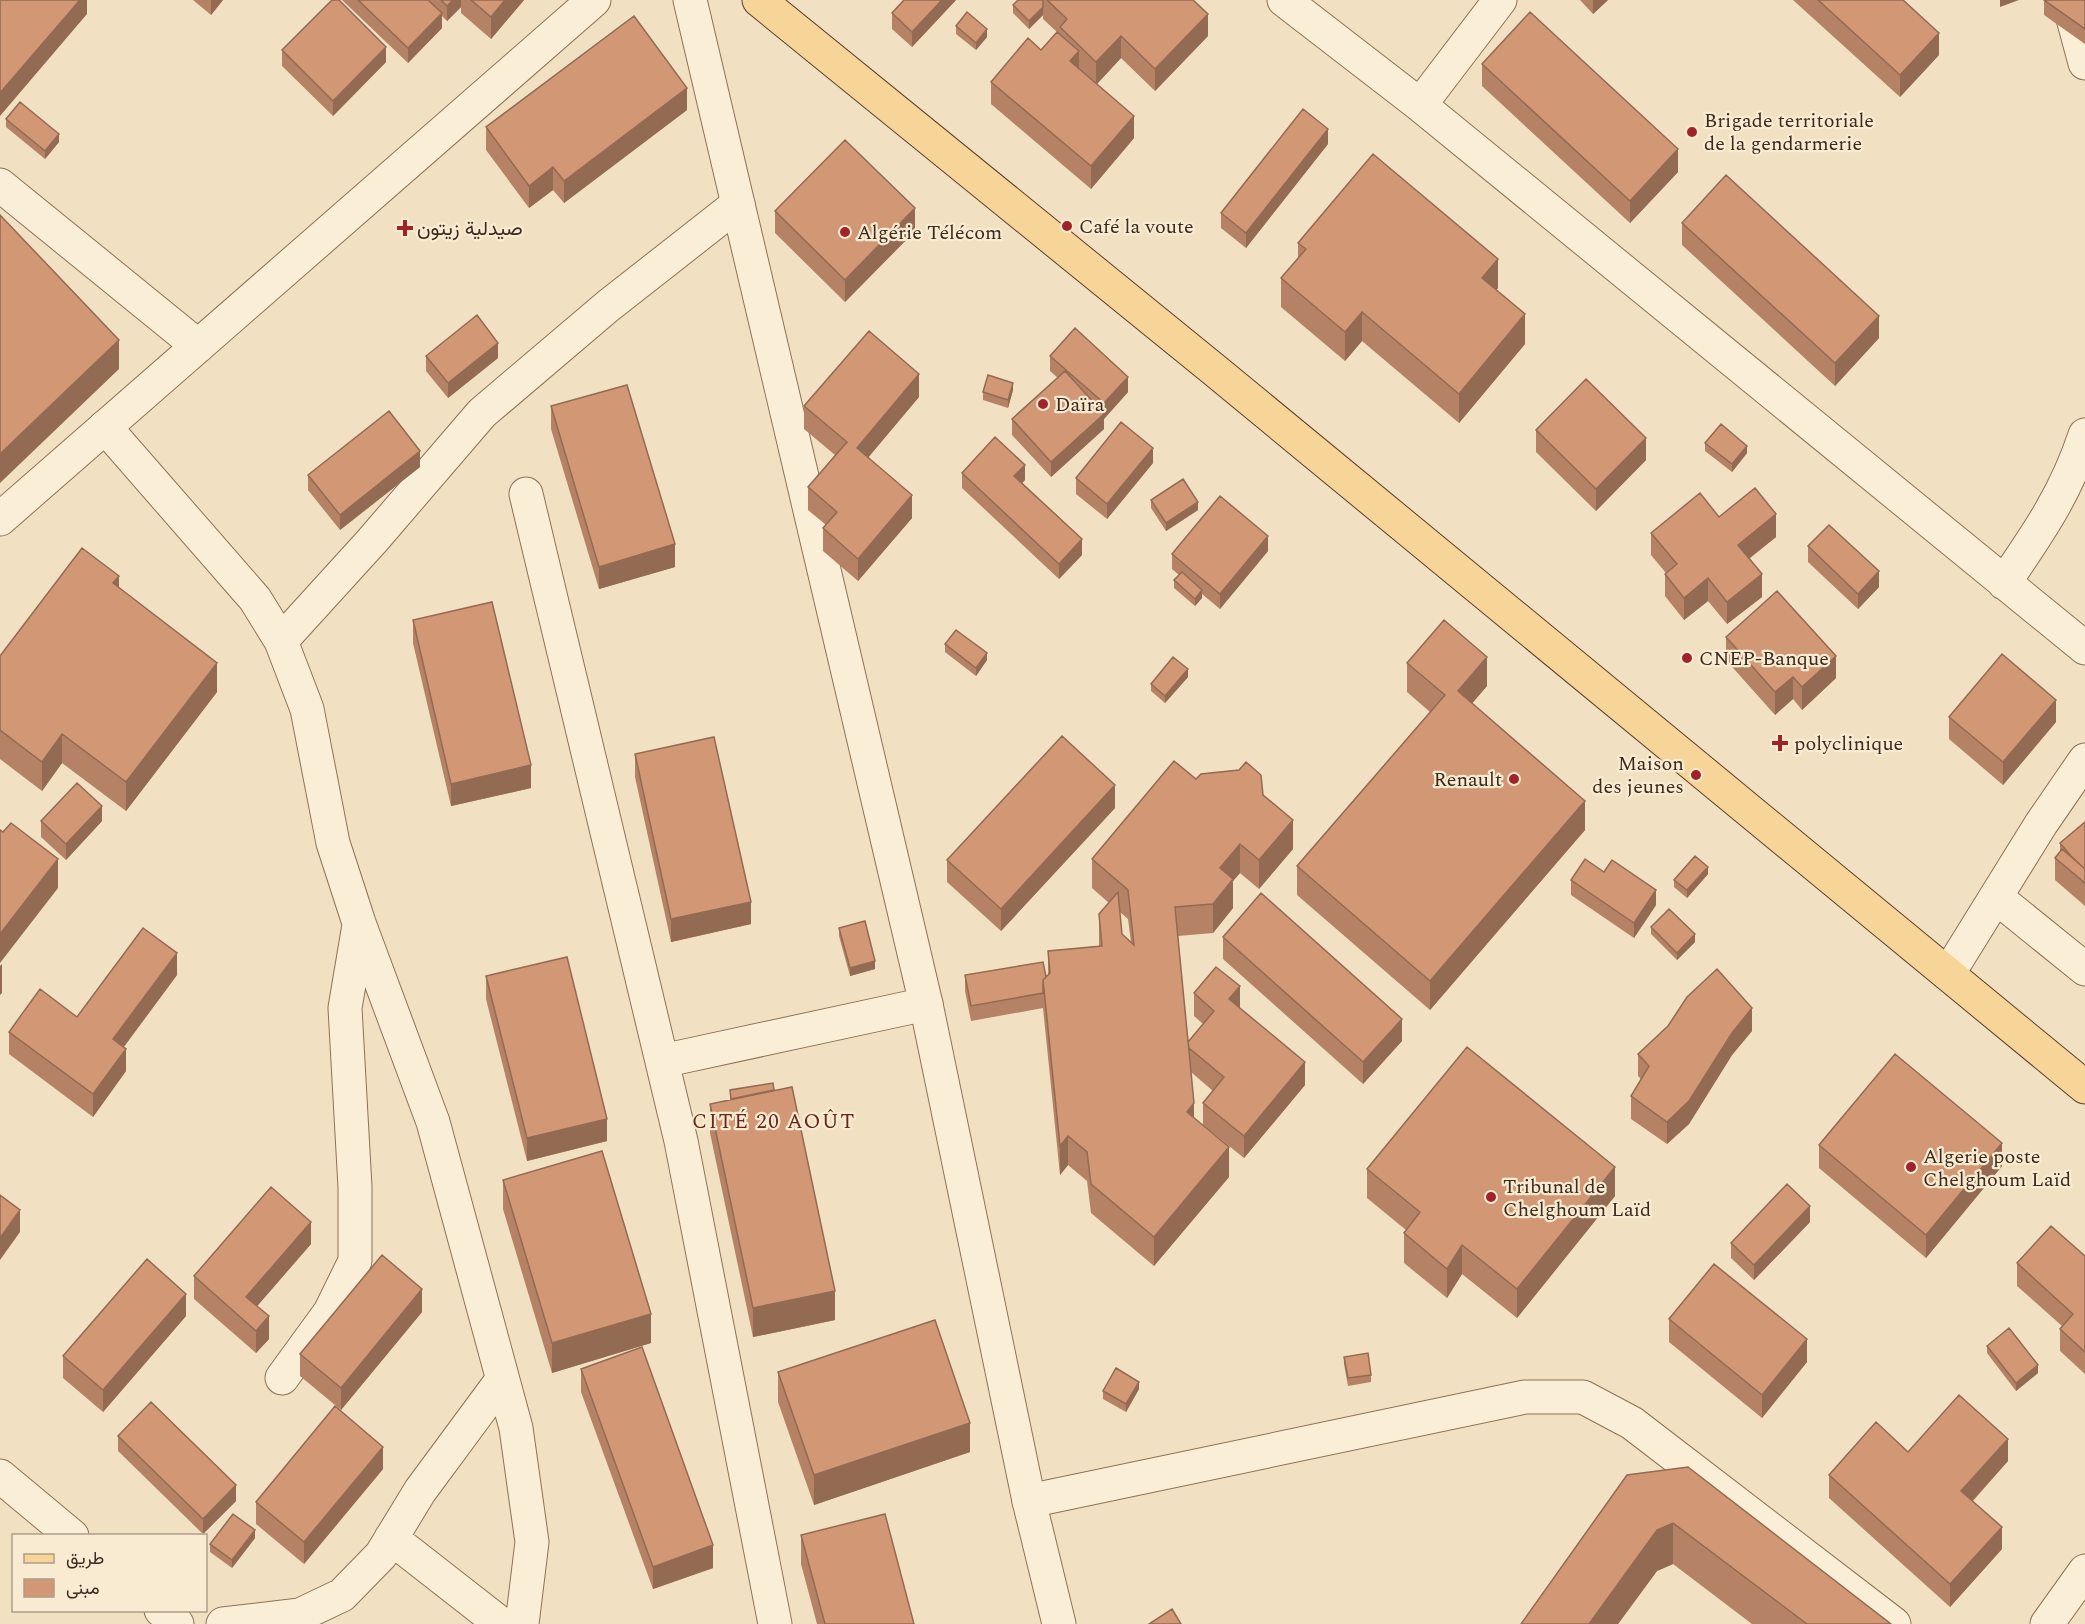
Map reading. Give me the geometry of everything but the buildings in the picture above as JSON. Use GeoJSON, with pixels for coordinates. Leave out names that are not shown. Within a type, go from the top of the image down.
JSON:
{"type":"FeatureCollection","features":[{"type":"Feature","properties":{"kind":"main road"},"geometry":{"type":"LineString","coordinates":[[759,0],[1212,368],[2085,1087]]}},
{"type":"Feature","properties":{"kind":"street"},"geometry":{"type":"LineString","coordinates":[[0,519],[594,0]]}},
{"type":"Feature","properties":{"kind":"street"},"geometry":{"type":"LineString","coordinates":[[690,0],[926,1004],[1029,1501],[1059,1624]]}},
{"type":"Feature","properties":{"kind":"street"},"geometry":{"type":"LineString","coordinates":[[1284,0],[1420,105],[2085,648]]}},
{"type":"Feature","properties":{"kind":"street"},"geometry":{"type":"LineString","coordinates":[[1420,105],[1500,0]]}},
{"type":"Feature","properties":{"kind":"street"},"geometry":{"type":"LineString","coordinates":[[2068,0],[2085,63]]}},
{"type":"Feature","properties":{"kind":"street"},"geometry":{"type":"LineString","coordinates":[[0,185],[198,346]]}},
{"type":"Feature","properties":{"kind":"street"},"geometry":{"type":"LineString","coordinates":[[281,640],[372,541],[482,413],[608,306],[738,204]]}},
{"type":"Feature","properties":{"kind":"street"},"geometry":{"type":"LineString","coordinates":[[105,427],[255,599],[281,640],[307,709],[333,843],[359,923],[433,1122],[516,1428],[532,1542],[522,1624]]}},
{"type":"Feature","properties":{"kind":"street"},"geometry":{"type":"LineString","coordinates":[[2004,582],[2052,514],[2074,467],[2085,435]]}},
{"type":"Feature","properties":{"kind":"street"},"geometry":{"type":"LineString","coordinates":[[526,494],[681,1141],[775,1624]]}},
{"type":"Feature","properties":{"kind":"street"},"geometry":{"type":"LineString","coordinates":[[1948,974],[2085,760]]}},
{"type":"Feature","properties":{"kind":"street"},"geometry":{"type":"LineString","coordinates":[[1996,897],[2085,969]]}},
{"type":"Feature","properties":{"kind":"street"},"geometry":{"type":"LineString","coordinates":[[282,1378],[330,1312],[355,1261],[355,1187],[345,1008],[359,923]]}},
{"type":"Feature","properties":{"kind":"street"},"geometry":{"type":"LineString","coordinates":[[662,1061],[926,1004]]}},
{"type":"Feature","properties":{"kind":"street"},"geometry":{"type":"LineString","coordinates":[[223,1624],[300,1615],[342,1595],[381,1556],[420,1491],[502,1380]]}},
{"type":"Feature","properties":{"kind":"street"},"geometry":{"type":"LineString","coordinates":[[1029,1501],[1525,1397],[1582,1397],[1632,1423],[1894,1624]]}},
{"type":"Feature","properties":{"kind":"street"},"geometry":{"type":"LineString","coordinates":[[0,1476],[70,1534]]}},
{"type":"Feature","properties":{"kind":"street"},"geometry":{"type":"LineString","coordinates":[[391,1538],[501,1624]]}},
{"type":"Feature","properties":{"kind":"street"},"geometry":{"type":"LineString","coordinates":[[2047,1624],[2085,1571]]}},
{"type":"Feature","properties":{"kind":"street"},"geometry":{"type":"LineString","coordinates":[[162,1612],[177,1624]]}},
{"type":"Feature","properties":{"kind":"place","name":"Brigade territoriale de la gendarmerie"},"geometry":{"type":"Point","coordinates":[1692,132]}},
{"type":"Feature","properties":{"kind":"place","name":"Café la voute"},"geometry":{"type":"Point","coordinates":[1067,226]}},
{"type":"Feature","properties":{"kind":"place","name":"صيدلية زيتون"},"geometry":{"type":"Point","coordinates":[405,228]}},
{"type":"Feature","properties":{"kind":"place","name":"Algérie Télécom"},"geometry":{"type":"Point","coordinates":[845,232]}},
{"type":"Feature","properties":{"kind":"place","name":"Daïra"},"geometry":{"type":"Point","coordinates":[1043,404]}},
{"type":"Feature","properties":{"kind":"place","name":"CNEP-Banque"},"geometry":{"type":"Point","coordinates":[1687,658]}},
{"type":"Feature","properties":{"kind":"place","name":"polyclinique"},"geometry":{"type":"Point","coordinates":[1780,743]}},
{"type":"Feature","properties":{"kind":"place","name":"Maison des jeunes"},"geometry":{"type":"Point","coordinates":[1696,775]}},
{"type":"Feature","properties":{"kind":"place","name":"Renault"},"geometry":{"type":"Point","coordinates":[1514,779]}},
{"type":"Feature","properties":{"kind":"place","name":"Algerie poste Chelghoum Laïd"},"geometry":{"type":"Point","coordinates":[1911,1167]}},
{"type":"Feature","properties":{"kind":"place","name":"Tribunal de Chelghoum Laïd"},"geometry":{"type":"Point","coordinates":[1491,1197]}},
{"type":"Feature","properties":{"kind":"district","name":"CITÉ 20 AOÛT"},"geometry":{"type":"Point","coordinates":[774,1121]}}]}
